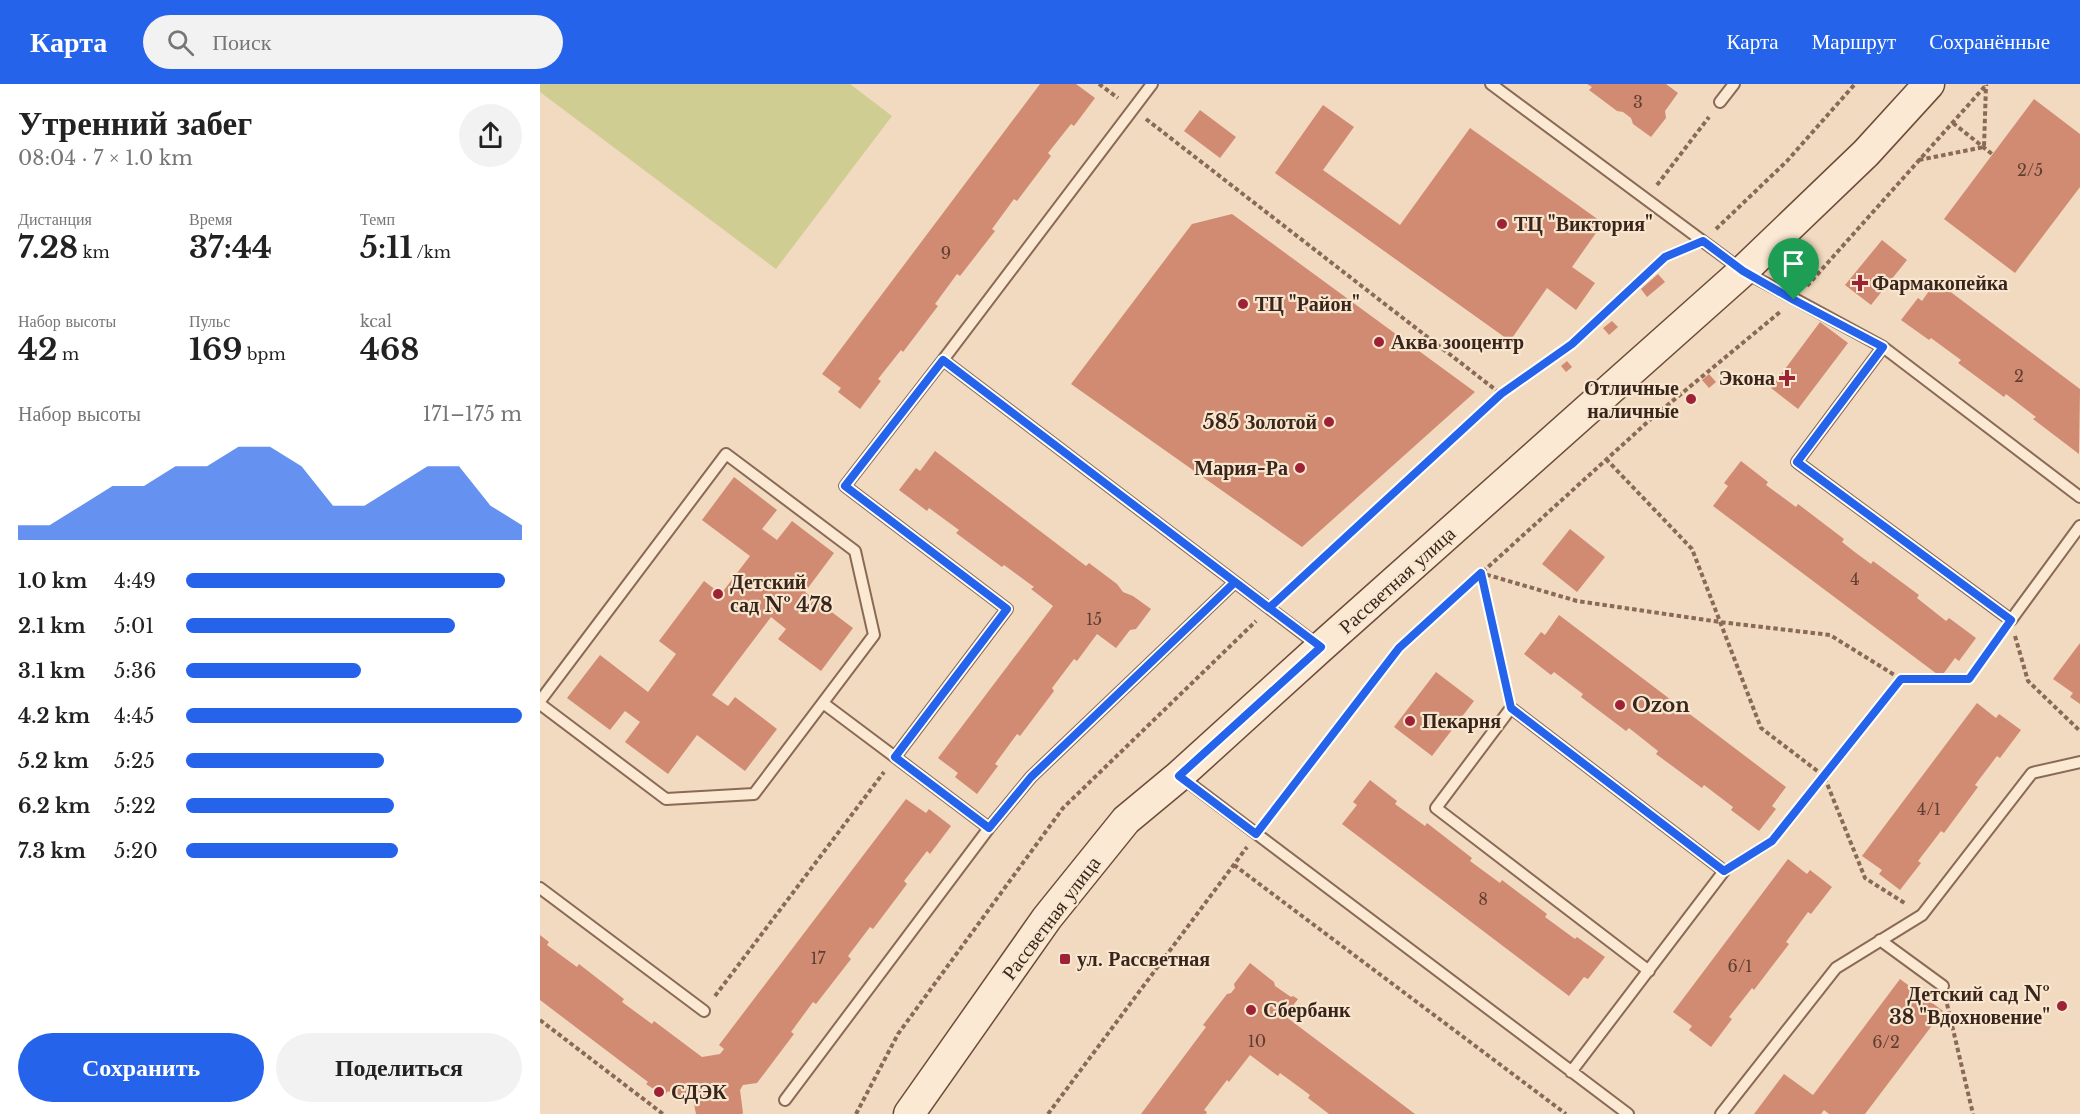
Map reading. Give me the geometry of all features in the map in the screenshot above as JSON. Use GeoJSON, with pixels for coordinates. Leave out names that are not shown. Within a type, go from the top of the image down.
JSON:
{"type":"FeatureCollection","features":[{"type":"Feature","properties":{"kind":"street","name":"Рассветная улица"},"geometry":{"type":"LineString","coordinates":[[909,1114],[1047,918],[1126,820],[1179,776],[1743,271],[1866,153],[1929,84]]}},
{"type":"Feature","properties":{"kind":"lane"},"geometry":{"type":"LineString","coordinates":[[895,757],[1007,609],[845,486],[1152,84]]}},
{"type":"Feature","properties":{"kind":"lane"},"geometry":{"type":"LineString","coordinates":[[1491,84],[1743,271],[1883,347],[2080,496]]}},
{"type":"Feature","properties":{"kind":"lane"},"geometry":{"type":"LineString","coordinates":[[1720,102],[1734,84]]}},
{"type":"Feature","properties":{"kind":"lane"},"geometry":{"type":"LineString","coordinates":[[1883,347],[1797,462],[2011,620],[2080,526]]}},
{"type":"Feature","properties":{"kind":"lane"},"geometry":{"type":"LineString","coordinates":[[943,360],[1321,647]]}},
{"type":"Feature","properties":{"kind":"lane"},"geometry":{"type":"LineString","coordinates":[[726,454],[855,551],[874,635],[823,703],[754,794],[666,799],[540,703],[726,454]]}},
{"type":"Feature","properties":{"kind":"lane"},"geometry":{"type":"LineString","coordinates":[[786,1100],[989,828],[1031,777],[1235,582]]}},
{"type":"Feature","properties":{"kind":"lane"},"geometry":{"type":"LineString","coordinates":[[823,703],[989,828]]}},
{"type":"Feature","properties":{"kind":"lane"},"geometry":{"type":"LineString","coordinates":[[1571,1072],[1649,971],[1724,871],[1511,708],[1436,808],[1649,971]]}},
{"type":"Feature","properties":{"kind":"lane"},"geometry":{"type":"LineString","coordinates":[[1721,1114],[1836,968],[1922,915],[2032,773],[2080,762]]}},
{"type":"Feature","properties":{"kind":"lane"},"geometry":{"type":"LineString","coordinates":[[1179,776],[1621,1112]]}},
{"type":"Feature","properties":{"kind":"lane"},"geometry":{"type":"LineString","coordinates":[[540,888],[704,1011]]}},
{"type":"Feature","properties":{"kind":"lane"},"geometry":{"type":"LineString","coordinates":[[1880,940],[1943,986]]}},
{"type":"Feature","properties":{"kind":"path"},"geometry":{"type":"LineString","coordinates":[[1099,84],[1501,394]]}},
{"type":"Feature","properties":{"kind":"path"},"geometry":{"type":"LineString","coordinates":[[856,1114],[898,1034],[1063,808],[1269,608],[1501,394],[1572,344],[1665,257],[1703,241],[1787,161],[1855,84]]}},
{"type":"Feature","properties":{"kind":"path"},"geometry":{"type":"LineString","coordinates":[[1048,1114],[1256,834],[1399,648],[1606,459],[1794,300],[1987,84]]}},
{"type":"Feature","properties":{"kind":"path"},"geometry":{"type":"LineString","coordinates":[[1984,147],[1987,84]]}},
{"type":"Feature","properties":{"kind":"path"},"geometry":{"type":"LineString","coordinates":[[1646,199],[1720,102]]}},
{"type":"Feature","properties":{"kind":"path"},"geometry":{"type":"LineString","coordinates":[[1953,122],[1992,154]]}},
{"type":"Feature","properties":{"kind":"path"},"geometry":{"type":"LineString","coordinates":[[1918,161],[1984,147]]}},
{"type":"Feature","properties":{"kind":"path"},"geometry":{"type":"LineString","coordinates":[[1606,459],[1692,549],[1761,728],[1824,776],[1865,878],[1922,915]]}},
{"type":"Feature","properties":{"kind":"path"},"geometry":{"type":"LineString","coordinates":[[1481,573],[1577,601],[1830,635],[1901,679],[1969,679],[2011,620]]}},
{"type":"Feature","properties":{"kind":"path"},"geometry":{"type":"LineString","coordinates":[[1481,573],[1511,708]]}},
{"type":"Feature","properties":{"kind":"path"},"geometry":{"type":"LineString","coordinates":[[2011,620],[2028,681],[2080,731]]}},
{"type":"Feature","properties":{"kind":"path"},"geometry":{"type":"LineString","coordinates":[[1724,871],[1772,841],[1901,679]]}},
{"type":"Feature","properties":{"kind":"path"},"geometry":{"type":"LineString","coordinates":[[704,1011],[895,757]]}},
{"type":"Feature","properties":{"kind":"path"},"geometry":{"type":"LineString","coordinates":[[1234,865],[1566,1114]]}},
{"type":"Feature","properties":{"kind":"path"},"geometry":{"type":"LineString","coordinates":[[1943,986],[1972,1114]]}},
{"type":"Feature","properties":{"kind":"path"},"geometry":{"type":"LineString","coordinates":[[540,1020],[663,1114]]}},
{"type":"Feature","properties":{"kind":"shaded area"},"geometry":{"type":"Polygon","coordinates":[[[540,84],[850,84],[892,116],[776,269],[540,92],[540,84]]]}},
{"type":"Feature","properties":{"kind":"building"},"geometry":{"type":"Polygon","coordinates":[[[1040,84],[1076,84],[1095,98],[1074,126],[1071,124],[1048,153],[1051,156],[1017,201],[1014,199],[992,229],[995,231],[960,276],[957,274],[935,304],[938,306],[903,352],[901,350],[878,379],[881,381],[860,409],[838,392],[841,388],[822,374],[1040,84]]]}},
{"type":"Feature","properties":{"kind":"building"},"geometry":{"type":"Polygon","coordinates":[[[1587,84],[1666,84],[1678,93],[1665,111],[1666,118],[1651,137],[1633,124],[1631,118],[1617,111],[1589,90],[1592,87],[1587,84]]]}},
{"type":"Feature","properties":{"kind":"building"},"geometry":{"type":"Polygon","coordinates":[[[2034,99],[2080,134],[2080,187],[2015,273],[1944,219],[2034,99]]]}},
{"type":"Feature","properties":{"kind":"building","name":"ТЦ \"Виктория\""},"geometry":{"type":"Polygon","coordinates":[[[1323,105],[1354,127],[1323,170],[1400,225],[1470,128],[1603,223],[1572,267],[1595,283],[1576,310],[1547,288],[1510,341],[1275,173],[1323,105]]]}},
{"type":"Feature","properties":{"kind":"building"},"geometry":{"type":"Polygon","coordinates":[[[1200,110],[1236,137],[1220,158],[1184,131],[1200,110]]]}},
{"type":"Feature","properties":{"kind":"building","name":"ТЦ \"Район\""},"geometry":{"type":"Polygon","coordinates":[[[1232,214],[1475,392],[1302,547],[1071,384],[1192,224],[1232,214]]]}},
{"type":"Feature","properties":{"kind":"building"},"geometry":{"type":"Polygon","coordinates":[[[1882,240],[1907,260],[1871,305],[1845,285],[1882,240]]]}},
{"type":"Feature","properties":{"kind":"building"},"geometry":{"type":"Polygon","coordinates":[[[1658,274],[1665,282],[1647,297],[1641,289],[1658,274]]]}},
{"type":"Feature","properties":{"kind":"building"},"geometry":{"type":"Polygon","coordinates":[[[1936,281],[2080,389],[2079,454],[2033,419],[2036,417],[2006,394],[2004,397],[1958,363],[1961,360],[1901,320],[1918,298],[1922,301],[1936,281]]]}},
{"type":"Feature","properties":{"kind":"building"},"geometry":{"type":"Polygon","coordinates":[[[1612,321],[1618,327],[1609,335],[1603,328],[1612,321]]]}},
{"type":"Feature","properties":{"kind":"building"},"geometry":{"type":"Polygon","coordinates":[[[1820,322],[1848,343],[1798,409],[1771,388],[1820,322]]]}},
{"type":"Feature","properties":{"kind":"building"},"geometry":{"type":"Polygon","coordinates":[[[1567,361],[1572,367],[1566,372],[1561,366],[1567,361]]]}},
{"type":"Feature","properties":{"kind":"building"},"geometry":{"type":"Polygon","coordinates":[[[1709,374],[1716,382],[1709,388],[1702,380],[1709,374]]]}},
{"type":"Feature","properties":{"kind":"building"},"geometry":{"type":"Polygon","coordinates":[[[935,451],[1086,566],[1089,563],[1117,584],[1123,592],[1151,609],[1136,629],[1130,630],[1116,648],[1097,634],[1077,661],[1074,659],[1052,688],[1054,691],[1020,736],[1017,734],[995,764],[998,766],[977,794],[955,777],[958,773],[938,758],[1053,606],[1031,589],[1034,587],[956,533],[959,530],[929,508],[927,511],[899,490],[916,468],[920,471],[935,451]]]}},
{"type":"Feature","properties":{"kind":"building"},"geometry":{"type":"Polygon","coordinates":[[[1741,461],[1768,482],[1766,485],[1796,507],[1798,504],[1844,539],[1842,542],[1856,553],[1871,564],[1873,561],[1919,595],[1917,598],[1946,621],[1949,618],[1976,638],[1959,661],[1955,658],[1941,677],[1713,506],[1728,486],[1724,483],[1741,461]]]}},
{"type":"Feature","properties":{"kind":"building"},"geometry":{"type":"Polygon","coordinates":[[[734,477],[777,510],[762,529],[777,540],[792,521],[834,553],[805,592],[853,628],[821,671],[778,639],[786,629],[771,617],[712,695],[728,706],[735,697],[777,729],[745,771],[697,735],[668,774],[625,742],[640,722],[625,711],[610,730],[567,698],[600,655],[648,692],[676,654],[659,641],[704,581],[721,594],[750,556],[702,520],[734,477]]]}},
{"type":"Feature","properties":{"kind":"building"},"geometry":{"type":"Polygon","coordinates":[[[1570,529],[1605,557],[1577,592],[1542,564],[1570,529]]]}},
{"type":"Feature","properties":{"kind":"building"},"geometry":{"type":"Polygon","coordinates":[[[1559,615],[1786,787],[1772,806],[1776,809],[1759,831],[1731,810],[1733,807],[1704,785],[1702,788],[1656,754],[1658,751],[1629,728],[1626,731],[1581,697],[1583,694],[1554,672],[1551,675],[1524,654],[1541,632],[1545,635],[1559,615]]]}},
{"type":"Feature","properties":{"kind":"building"},"geometry":{"type":"Polygon","coordinates":[[[2080,643],[2080,704],[2070,697],[2073,693],[2053,679],[2080,643]]]}},
{"type":"Feature","properties":{"kind":"building"},"geometry":{"type":"Polygon","coordinates":[[[1436,672],[1474,701],[1432,756],[1394,727],[1436,672]]]}},
{"type":"Feature","properties":{"kind":"building"},"geometry":{"type":"Polygon","coordinates":[[[1977,703],[1996,718],[1999,714],[2021,730],[2000,758],[1997,756],[1975,785],[1978,787],[1944,833],[1941,831],[1918,861],[1921,863],[1900,890],[1879,874],[1882,870],[1862,856],[1977,703]]]}},
{"type":"Feature","properties":{"kind":"building"},"geometry":{"type":"Polygon","coordinates":[[[1370,780],[1397,801],[1395,804],[1425,826],[1427,823],[1472,858],[1470,861],[1500,883],[1502,880],[1547,914],[1545,917],[1605,957],[1588,979],[1584,977],[1569,996],[1342,824],[1357,805],[1353,802],[1370,780]]]}},
{"type":"Feature","properties":{"kind":"building"},"geometry":{"type":"Polygon","coordinates":[[[906,799],[926,813],[929,809],[951,826],[930,854],[927,851],[904,881],[907,884],[873,929],[870,927],[848,956],[851,959],[816,1004],[813,1002],[791,1032],[794,1034],[757,1083],[743,1085],[740,1090],[742,1114],[696,1114],[693,1098],[689,1094],[675,1096],[668,1091],[664,1096],[540,1000],[540,935],[549,942],[547,945],[577,967],[579,964],[624,999],[622,1002],[652,1024],[654,1021],[702,1057],[720,1054],[724,1049],[719,1045],[906,799]]]}},
{"type":"Feature","properties":{"kind":"building"},"geometry":{"type":"Polygon","coordinates":[[[1788,859],[1807,874],[1810,870],[1832,887],[1811,914],[1808,912],[1786,942],[1789,944],[1754,990],[1752,988],[1729,1017],[1732,1019],[1711,1047],[1689,1030],[1692,1026],[1673,1012],[1788,859]]]}},
{"type":"Feature","properties":{"kind":"building"},"geometry":{"type":"Polygon","coordinates":[[[1250,963],[1274,982],[1275,986],[1298,999],[1285,1016],[1415,1114],[1329,1114],[1308,1098],[1310,1095],[1280,1073],[1278,1076],[1250,1055],[1204,1110],[1206,1114],[1141,1114],[1206,1027],[1203,1025],[1227,994],[1235,988],[1234,984],[1250,963]]]}},
{"type":"Feature","properties":{"kind":"building"},"geometry":{"type":"Polygon","coordinates":[[[1900,979],[1943,1011],[1865,1114],[1829,1114],[1824,1110],[1821,1114],[1754,1114],[1784,1074],[1813,1095],[1900,979]]]}},
{"type":"Feature","properties":{"kind":"place","name":"ТЦ \"Виктория\""},"geometry":{"type":"Point","coordinates":[1502,224]}},
{"type":"Feature","properties":{"kind":"place","name":"Фармакопейка"},"geometry":{"type":"Point","coordinates":[1860,283]}},
{"type":"Feature","properties":{"kind":"place","name":"ТЦ \"Район\""},"geometry":{"type":"Point","coordinates":[1243,304]}},
{"type":"Feature","properties":{"kind":"place","name":"Аква зооцентр"},"geometry":{"type":"Point","coordinates":[1379,342]}},
{"type":"Feature","properties":{"kind":"place","name":"Экона"},"geometry":{"type":"Point","coordinates":[1787,378]}},
{"type":"Feature","properties":{"kind":"place","name":"Отличные наличные"},"geometry":{"type":"Point","coordinates":[1691,399]}},
{"type":"Feature","properties":{"kind":"place","name":"585 Золотой"},"geometry":{"type":"Point","coordinates":[1329,422]}},
{"type":"Feature","properties":{"kind":"place","name":"Мария-Ра"},"geometry":{"type":"Point","coordinates":[1300,468]}},
{"type":"Feature","properties":{"kind":"place","name":"Детский сад № 478"},"geometry":{"type":"Point","coordinates":[718,594]}},
{"type":"Feature","properties":{"kind":"place","name":"Ozon"},"geometry":{"type":"Point","coordinates":[1620,705]}},
{"type":"Feature","properties":{"kind":"place","name":"Пекарня"},"geometry":{"type":"Point","coordinates":[1410,721]}},
{"type":"Feature","properties":{"kind":"place","name":"ул. Рассветная"},"geometry":{"type":"Point","coordinates":[1065,959]}},
{"type":"Feature","properties":{"kind":"place","name":"Детский сад № 38 \"Вдохновение\""},"geometry":{"type":"Point","coordinates":[2062,1006]}},
{"type":"Feature","properties":{"kind":"place","name":"Сбербанк"},"geometry":{"type":"Point","coordinates":[1251,1010]}},
{"type":"Feature","properties":{"kind":"place","name":"СДЭК"},"geometry":{"type":"Point","coordinates":[659,1092]}},
{"type":"Feature","properties":{"kind":"route"},"geometry":{"type":"LineString","coordinates":[[1794,300],[1743,271],[1703,241],[1665,257],[1572,344],[1501,394],[1269,608],[1235,582],[1031,777],[989,828],[895,757],[1007,609],[845,486],[943,360],[1235,582],[1269,608],[1321,647],[1179,776],[1256,834],[1399,648],[1481,573],[1511,708],[1724,871],[1772,841],[1901,679],[1969,679],[2011,620],[1797,462],[1883,347],[1794,300]]}}]}
